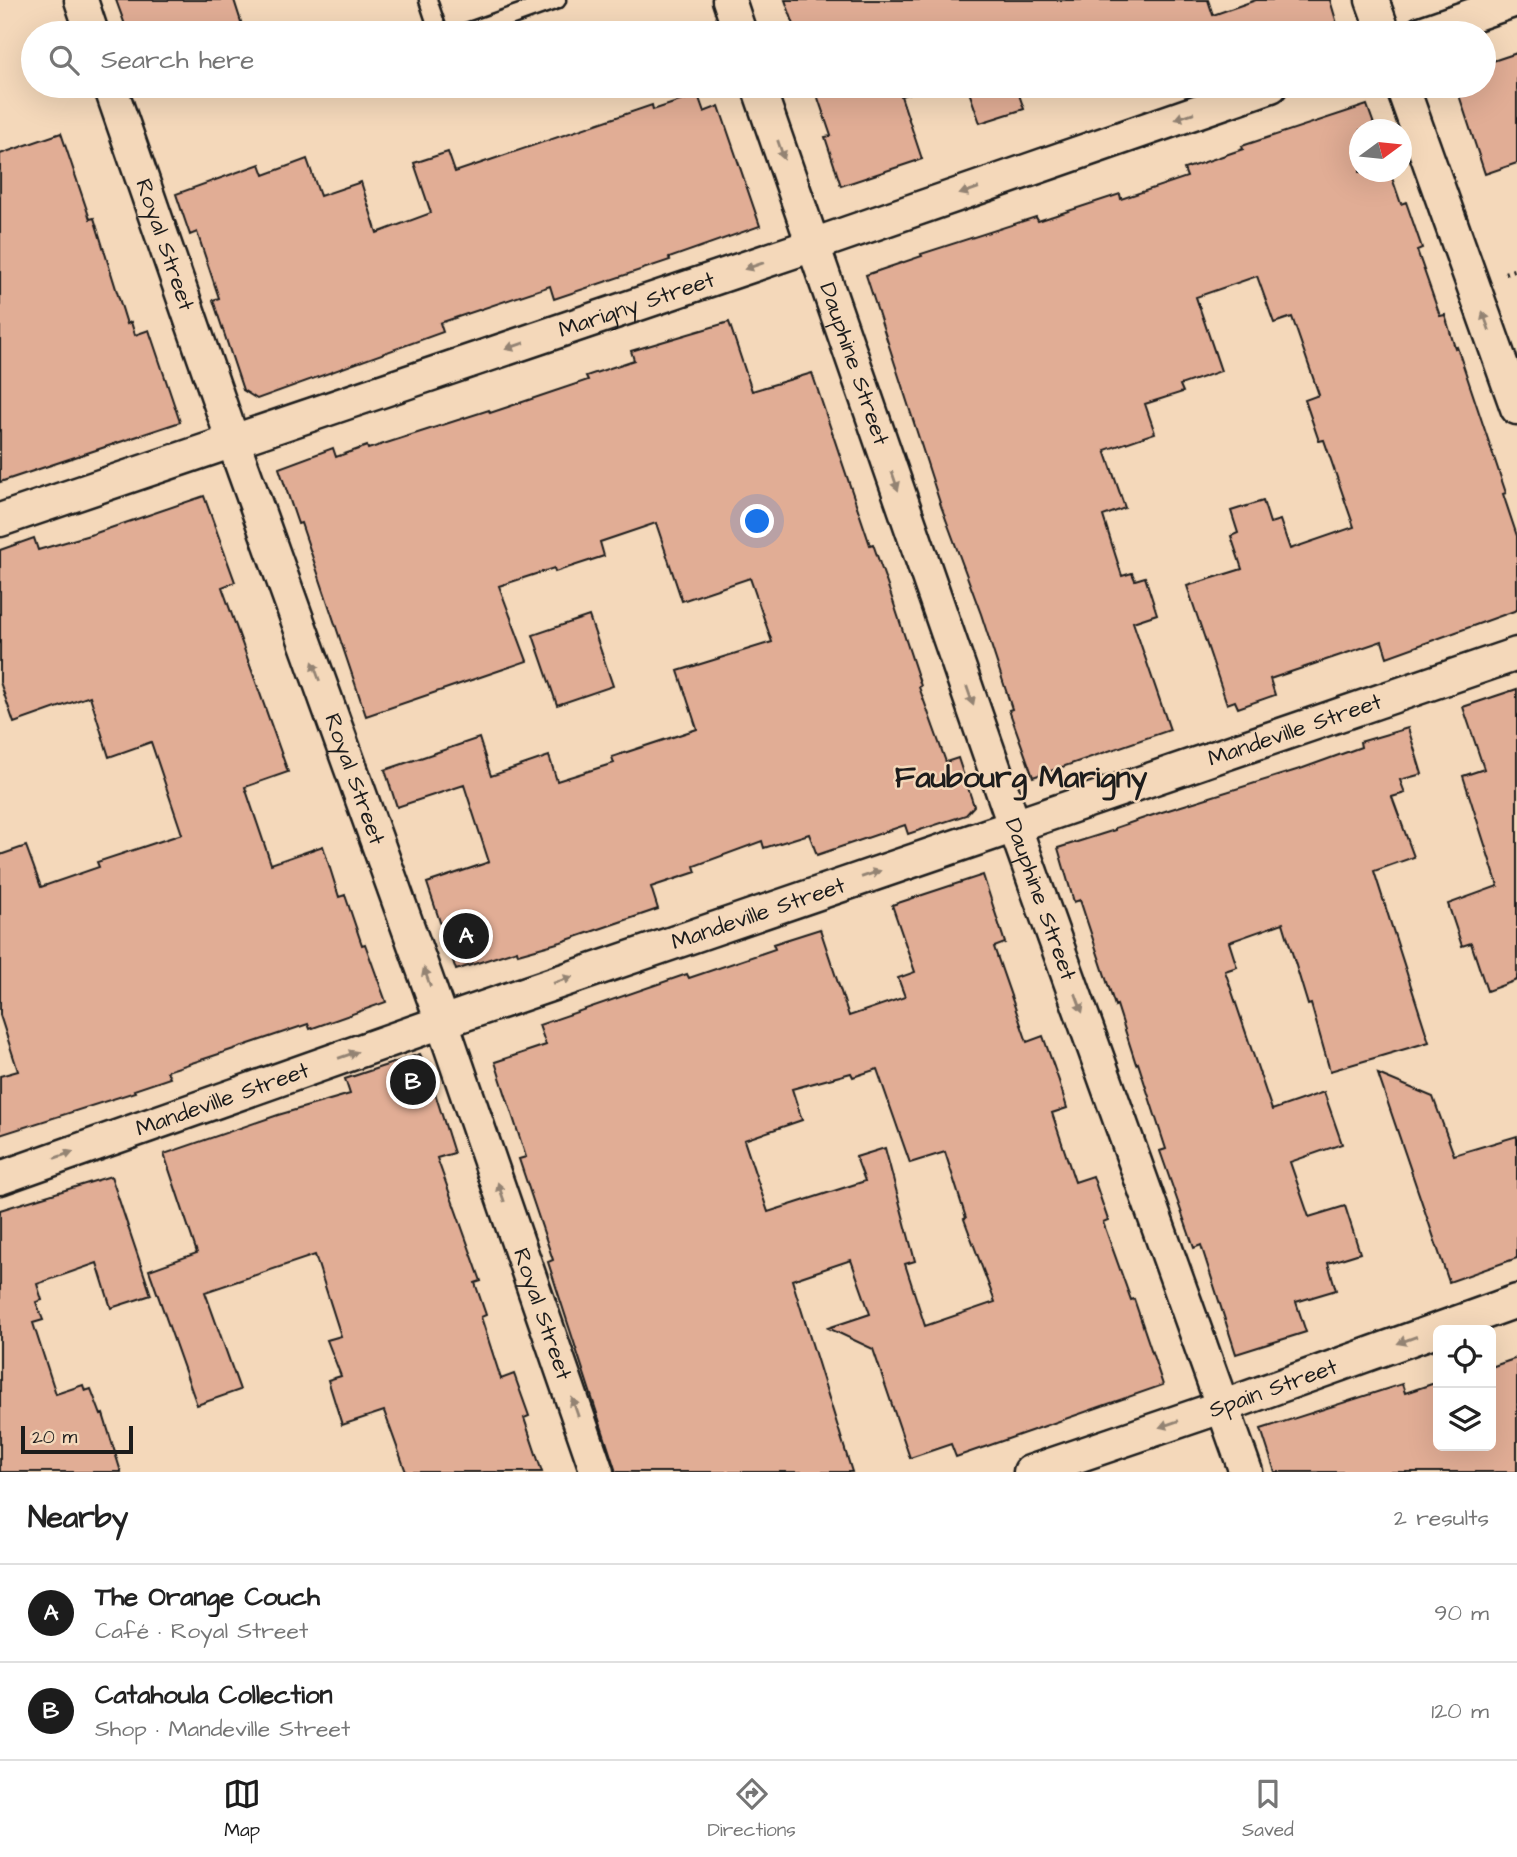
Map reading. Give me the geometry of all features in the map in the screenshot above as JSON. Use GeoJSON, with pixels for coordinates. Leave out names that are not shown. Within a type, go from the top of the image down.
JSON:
{"type":"FeatureCollection","features":[{"type":"Feature","properties":{"kind":"street"},"geometry":{"type":"LineString","coordinates":[[80,0],[88,21]]}},
{"type":"Feature","properties":{"kind":"street"},"geometry":{"type":"LineString","coordinates":[[729,0],[736,21]]}},
{"type":"Feature","properties":{"kind":"street"},"geometry":{"type":"LineString","coordinates":[[1372,0],[1380,21]]}},
{"type":"Feature","properties":{"kind":"street"},"geometry":{"type":"LineString","coordinates":[[1455,21],[1517,0]]}},
{"type":"Feature","properties":{"kind":"street","name":"Royal Street"},"geometry":{"type":"LineString","coordinates":[[114,98],[233,441],[442,1022],[597,1472]]}},
{"type":"Feature","properties":{"kind":"street","name":"Dauphine Street"},"geometry":{"type":"LineString","coordinates":[[762,98],[1014,825],[1247,1472]]}},
{"type":"Feature","properties":{"kind":"street","name":"Marigny Street"},"geometry":{"type":"LineString","coordinates":[[0,520],[813,245],[1236,98]]}},
{"type":"Feature","properties":{"kind":"street"},"geometry":{"type":"LineString","coordinates":[[1406,98],[1517,408]]}},
{"type":"Feature","properties":{"kind":"street","name":"Mandeville Street"},"geometry":{"type":"LineString","coordinates":[[0,1178],[442,1022],[1517,654]]}},
{"type":"Feature","properties":{"kind":"street","name":"Spain Street"},"geometry":{"type":"LineString","coordinates":[[1030,1472],[1517,1301]]}},
{"type":"Feature","properties":{"kind":"lane"},"geometry":{"type":"LineString","coordinates":[[428,0],[435,21]]}},
{"type":"Feature","properties":{"kind":"lane"},"geometry":{"type":"LineString","coordinates":[[497,21],[556,0]]}},
{"type":"Feature","properties":{"kind":"path"},"geometry":{"type":"LineString","coordinates":[[1504,273],[1517,269]]}},
{"type":"Feature","properties":{"kind":"building"},"geometry":{"type":"Polygon","coordinates":[[[116,0],[234,0],[241,21],[124,21],[116,0]]]}},
{"type":"Feature","properties":{"kind":"building"},"geometry":{"type":"Polygon","coordinates":[[[785,0],[1208,0],[1213,15],[1256,0],[1330,0],[1336,21],[793,21],[785,0]]]}},
{"type":"Feature","properties":{"kind":"building"},"geometry":{"type":"Polygon","coordinates":[[[1517,53],[1517,163],[1485,174],[1460,98],[1496,98],[1496,60],[1517,53]]]}},
{"type":"Feature","properties":{"kind":"building"},"geometry":{"type":"Polygon","coordinates":[[[689,98],[699,98],[704,112],[719,106],[760,226],[554,299],[550,286],[440,323],[443,332],[257,399],[243,390],[213,300],[219,298],[197,232],[190,235],[176,194],[260,164],[264,175],[307,159],[320,196],[361,182],[377,233],[431,213],[414,163],[448,152],[455,172],[652,105],[653,110],[689,98]]]}},
{"type":"Feature","properties":{"kind":"building"},"geometry":{"type":"Polygon","coordinates":[[[818,98],[902,98],[922,159],[841,186],[825,137],[831,136],[818,98]]]}},
{"type":"Feature","properties":{"kind":"building"},"geometry":{"type":"Polygon","coordinates":[[[971,98],[1020,98],[1024,109],[980,123],[971,98]]]}},
{"type":"Feature","properties":{"kind":"building"},"geometry":{"type":"Polygon","coordinates":[[[1367,105],[1372,119],[1349,119],[1349,182],[1393,182],[1401,204],[1406,202],[1422,248],[1417,250],[1440,316],[1445,315],[1455,348],[1457,347],[1506,493],[1503,494],[1517,536],[1517,610],[1387,657],[1382,641],[1270,679],[1275,695],[1238,708],[1235,701],[1227,704],[1187,586],[1242,569],[1231,536],[1238,533],[1231,511],[1263,501],[1270,523],[1280,520],[1290,549],[1354,527],[1324,440],[1319,441],[1305,400],[1319,395],[1292,317],[1274,323],[1257,276],[1196,297],[1221,371],[1180,385],[1183,392],[1145,404],[1155,433],[1105,450],[1125,508],[1103,516],[1122,576],[1132,573],[1135,580],[1145,577],[1157,614],[1133,622],[1170,730],[1033,777],[1009,710],[1012,709],[981,614],[941,506],[866,275],[922,256],[921,254],[1036,217],[1038,221],[1120,194],[1121,199],[1187,177],[1184,169],[1243,149],[1242,146],[1367,105]]]}},
{"type":"Feature","properties":{"kind":"building"},"geometry":{"type":"Polygon","coordinates":[[[61,133],[90,219],[94,218],[127,324],[131,322],[135,335],[149,330],[180,422],[0,482],[0,154],[61,133]]]}},
{"type":"Feature","properties":{"kind":"building"},"geometry":{"type":"Polygon","coordinates":[[[729,322],[752,391],[812,373],[870,545],[873,544],[892,598],[921,686],[919,687],[946,762],[958,758],[974,806],[966,815],[908,834],[905,825],[817,855],[809,834],[764,848],[762,841],[694,866],[696,872],[651,887],[658,909],[561,942],[518,954],[517,950],[456,970],[427,883],[489,862],[464,785],[397,807],[385,770],[479,738],[491,776],[549,756],[557,781],[614,763],[612,757],[697,729],[678,671],[772,642],[750,578],[682,601],[656,523],[600,542],[604,556],[555,572],[554,568],[499,586],[527,661],[366,716],[301,523],[298,524],[279,468],[333,448],[336,457],[489,410],[490,413],[588,380],[586,376],[634,360],[631,351],[729,322]]]}},
{"type":"Feature","properties":{"kind":"building"},"geometry":{"type":"Polygon","coordinates":[[[204,496],[235,582],[222,587],[288,772],[245,787],[271,864],[323,846],[339,897],[345,895],[386,1002],[310,1029],[308,1024],[167,1071],[170,1078],[134,1090],[135,1092],[0,1135],[0,1076],[18,1071],[0,1015],[0,855],[26,846],[41,887],[99,867],[97,862],[182,834],[151,742],[109,757],[90,696],[14,723],[0,682],[0,550],[34,538],[38,550],[204,496]]]}},
{"type":"Feature","properties":{"kind":"building"},"geometry":{"type":"Polygon","coordinates":[[[589,616],[613,686],[557,705],[533,635],[589,616]]]}},
{"type":"Feature","properties":{"kind":"building"},"geometry":{"type":"Polygon","coordinates":[[[1517,689],[1517,980],[1487,991],[1471,943],[1462,946],[1448,904],[1498,886],[1463,776],[1484,769],[1463,707],[1517,689]]]}},
{"type":"Feature","properties":{"kind":"building"},"geometry":{"type":"Polygon","coordinates":[[[1408,728],[1422,774],[1400,780],[1405,793],[1392,797],[1414,857],[1374,871],[1429,1042],[1330,1071],[1311,1004],[1308,1005],[1283,923],[1229,942],[1237,967],[1225,971],[1272,1110],[1324,1092],[1342,1144],[1290,1162],[1309,1217],[1345,1206],[1360,1253],[1328,1263],[1336,1290],[1296,1302],[1306,1332],[1236,1354],[1201,1245],[1194,1248],[1160,1151],[1166,1149],[1138,1063],[1136,1064],[1117,1005],[1115,1006],[1080,900],[1074,902],[1058,848],[1303,768],[1361,747],[1360,742],[1408,728]]]}},
{"type":"Feature","properties":{"kind":"building"},"geometry":{"type":"Polygon","coordinates":[[[983,875],[1005,943],[994,947],[1027,1042],[1043,1036],[1059,1081],[1067,1108],[1052,1113],[1075,1182],[1093,1176],[1108,1220],[1103,1222],[1131,1300],[1134,1299],[1163,1385],[956,1457],[951,1444],[910,1458],[873,1349],[828,1328],[870,1314],[851,1260],[792,1280],[852,1472],[616,1472],[548,1262],[553,1260],[519,1159],[526,1157],[495,1062],[546,1045],[539,1025],[687,974],[689,978],[775,949],[773,944],[820,929],[849,1016],[905,997],[898,978],[915,972],[892,905],[983,875]],[[877,1069],[853,1077],[851,1073],[792,1089],[802,1120],[744,1140],[768,1212],[865,1181],[856,1157],[885,1148],[915,1261],[905,1264],[925,1326],[995,1302],[964,1219],[966,1218],[945,1152],[910,1163],[877,1069]]]}},
{"type":"Feature","properties":{"kind":"building"},"geometry":{"type":"Polygon","coordinates":[[[420,1054],[454,1153],[437,1158],[481,1281],[475,1283],[486,1315],[481,1317],[501,1379],[514,1374],[529,1416],[524,1418],[542,1472],[406,1472],[384,1411],[342,1425],[328,1380],[341,1376],[327,1340],[341,1336],[315,1255],[205,1292],[240,1390],[197,1405],[149,1270],[197,1253],[164,1154],[278,1115],[350,1094],[345,1079],[420,1054]]]}},
{"type":"Feature","properties":{"kind":"building"},"geometry":{"type":"Polygon","coordinates":[[[1378,1074],[1433,1097],[1454,1155],[1517,1136],[1517,1258],[1449,1282],[1378,1074]]]}},
{"type":"Feature","properties":{"kind":"building"},"geometry":{"type":"Polygon","coordinates":[[[111,1176],[151,1295],[111,1308],[97,1263],[37,1284],[42,1300],[36,1302],[43,1320],[33,1323],[56,1394],[83,1385],[85,1391],[91,1389],[101,1415],[103,1414],[121,1472],[0,1472],[0,1210],[111,1176]]]}},
{"type":"Feature","properties":{"kind":"building"},"geometry":{"type":"Polygon","coordinates":[[[1517,1358],[1517,1472],[1275,1472],[1261,1429],[1402,1384],[1405,1393],[1433,1384],[1433,1451],[1496,1451],[1496,1365],[1517,1358]]]}},
{"type":"Feature","properties":{"kind":"place","name":"The Orange Couch"},"geometry":{"type":"Point","coordinates":[466,936]}},
{"type":"Feature","properties":{"kind":"place","name":"Catahoula Collection"},"geometry":{"type":"Point","coordinates":[413,1082]}},
{"type":"Feature","properties":{"kind":"district","name":"Faubourg Marigny"},"geometry":{"type":"Point","coordinates":[1021,778]}}]}
